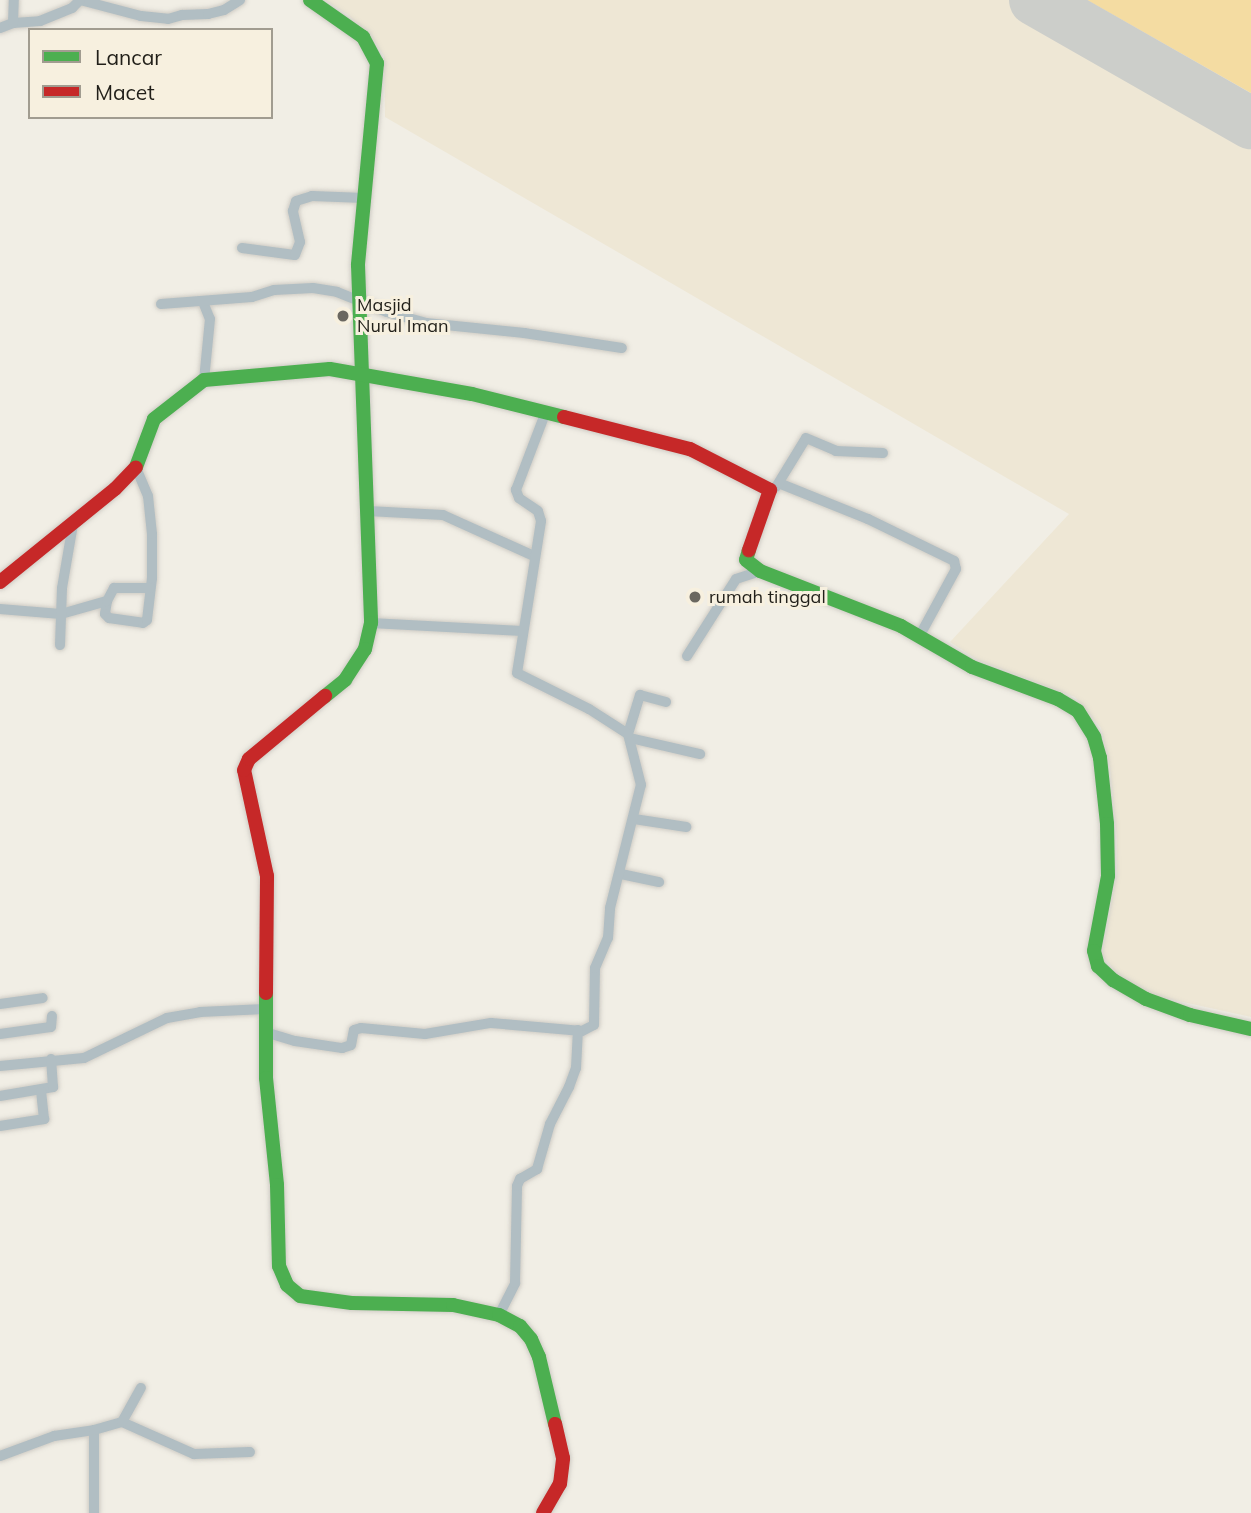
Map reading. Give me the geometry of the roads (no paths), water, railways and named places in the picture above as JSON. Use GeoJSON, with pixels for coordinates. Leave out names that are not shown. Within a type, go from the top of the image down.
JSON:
{"type":"FeatureCollection","features":[{"type":"Feature","properties":{"kind":"street"},"geometry":{"type":"LineString","coordinates":[[13,23],[14,0]]}},
{"type":"Feature","properties":{"kind":"street"},"geometry":{"type":"LineString","coordinates":[[0,27],[40,21],[72,8],[80,0],[168,19],[182,15],[208,14],[240,0]]}},
{"type":"Feature","properties":{"kind":"street"},"geometry":{"type":"LineString","coordinates":[[310,0],[355,29],[370,46],[377,62],[364,198],[358,300],[369,511],[371,623],[365,649],[345,680],[244,766],[245,783],[267,876],[265,1032],[267,1086],[277,1185],[279,1266],[291,1291],[321,1300],[432,1303],[513,1320],[531,1339],[551,1400],[563,1467],[559,1484],[543,1513]]}},
{"type":"Feature","properties":{"kind":"street"},"geometry":{"type":"LineString","coordinates":[[242,248],[295,255],[300,242],[293,211],[296,201],[312,196],[364,198]]}},
{"type":"Feature","properties":{"kind":"street"},"geometry":{"type":"LineString","coordinates":[[161,304],[252,297],[296,287],[327,290],[397,316],[426,323],[524,333],[622,348]]}},
{"type":"Feature","properties":{"kind":"street"},"geometry":{"type":"LineString","coordinates":[[203,302],[210,319],[204,380]]}},
{"type":"Feature","properties":{"kind":"street"},"geometry":{"type":"LineString","coordinates":[[0,582],[73,524],[136,468],[154,419],[204,380],[317,368],[472,394],[690,449],[775,487],[869,519],[954,561],[956,569],[920,635]]}},
{"type":"Feature","properties":{"kind":"street"},"geometry":{"type":"LineString","coordinates":[[545,414],[516,490],[519,498],[541,516],[522,631],[518,675],[589,709],[629,736],[700,754]]}},
{"type":"Feature","properties":{"kind":"street"},"geometry":{"type":"LineString","coordinates":[[687,656],[736,579],[775,487],[806,438],[836,451],[883,453]]}},
{"type":"Feature","properties":{"kind":"street"},"geometry":{"type":"LineString","coordinates":[[136,468],[148,496],[152,546],[150,588],[147,620],[143,623],[106,616],[107,601],[114,588],[150,588]]}},
{"type":"Feature","properties":{"kind":"street"},"geometry":{"type":"LineString","coordinates":[[369,511],[443,515],[534,556]]}},
{"type":"Feature","properties":{"kind":"street"},"geometry":{"type":"LineString","coordinates":[[60,645],[61,614],[73,524]]}},
{"type":"Feature","properties":{"kind":"street"},"geometry":{"type":"LineString","coordinates":[[746,560],[760,571],[920,635],[980,671],[1065,702],[1078,711],[1089,727],[1100,758],[1107,824],[1108,876],[1094,951],[1102,971],[1131,992],[1190,1016],[1251,1029]]}},
{"type":"Feature","properties":{"kind":"street"},"geometry":{"type":"LineString","coordinates":[[736,579],[760,571]]}},
{"type":"Feature","properties":{"kind":"street"},"geometry":{"type":"LineString","coordinates":[[0,609],[61,614],[107,601]]}},
{"type":"Feature","properties":{"kind":"street"},"geometry":{"type":"LineString","coordinates":[[371,623],[522,631]]}},
{"type":"Feature","properties":{"kind":"street"},"geometry":{"type":"LineString","coordinates":[[265,1032],[296,1041],[342,1048],[351,1045],[354,1030],[361,1028],[433,1034],[496,1023],[589,1030],[594,1025],[595,968],[608,938],[610,908],[621,874],[641,785],[629,736],[640,695],[666,702]]}},
{"type":"Feature","properties":{"kind":"street"},"geometry":{"type":"LineString","coordinates":[[634,818],[686,827]]}},
{"type":"Feature","properties":{"kind":"street"},"geometry":{"type":"LineString","coordinates":[[621,874],[659,882]]}},
{"type":"Feature","properties":{"kind":"street"},"geometry":{"type":"LineString","coordinates":[[0,1004],[43,998]]}},
{"type":"Feature","properties":{"kind":"street"},"geometry":{"type":"LineString","coordinates":[[0,1066],[51,1059],[71,1060],[96,1055],[167,1018],[200,1012],[265,1009]]}},
{"type":"Feature","properties":{"kind":"street"},"geometry":{"type":"LineString","coordinates":[[0,1034],[51,1027],[52,1016]]}},
{"type":"Feature","properties":{"kind":"street"},"geometry":{"type":"LineString","coordinates":[[499,1315],[515,1283],[517,1186],[522,1178],[537,1169],[550,1124],[576,1068],[578,1030]]}},
{"type":"Feature","properties":{"kind":"street"},"geometry":{"type":"LineString","coordinates":[[0,1096],[41,1091],[54,1085],[51,1059]]}},
{"type":"Feature","properties":{"kind":"street"},"geometry":{"type":"LineString","coordinates":[[0,1126],[43,1120],[41,1091]]}},
{"type":"Feature","properties":{"kind":"street"},"geometry":{"type":"LineString","coordinates":[[122,1422],[141,1388]]}},
{"type":"Feature","properties":{"kind":"street"},"geometry":{"type":"LineString","coordinates":[[0,1456],[54,1436],[94,1430],[122,1422],[194,1454],[250,1452]]}},
{"type":"Feature","properties":{"kind":"street"},"geometry":{"type":"LineString","coordinates":[[94,1430],[94,1513]]}},
{"type":"Feature","properties":{"kind":"place","name":"Masjid Nurul Iman"},"geometry":{"type":"Point","coordinates":[343,316]}},
{"type":"Feature","properties":{"kind":"place","name":"rumah tinggal"},"geometry":{"type":"Point","coordinates":[695,597]}}]}
